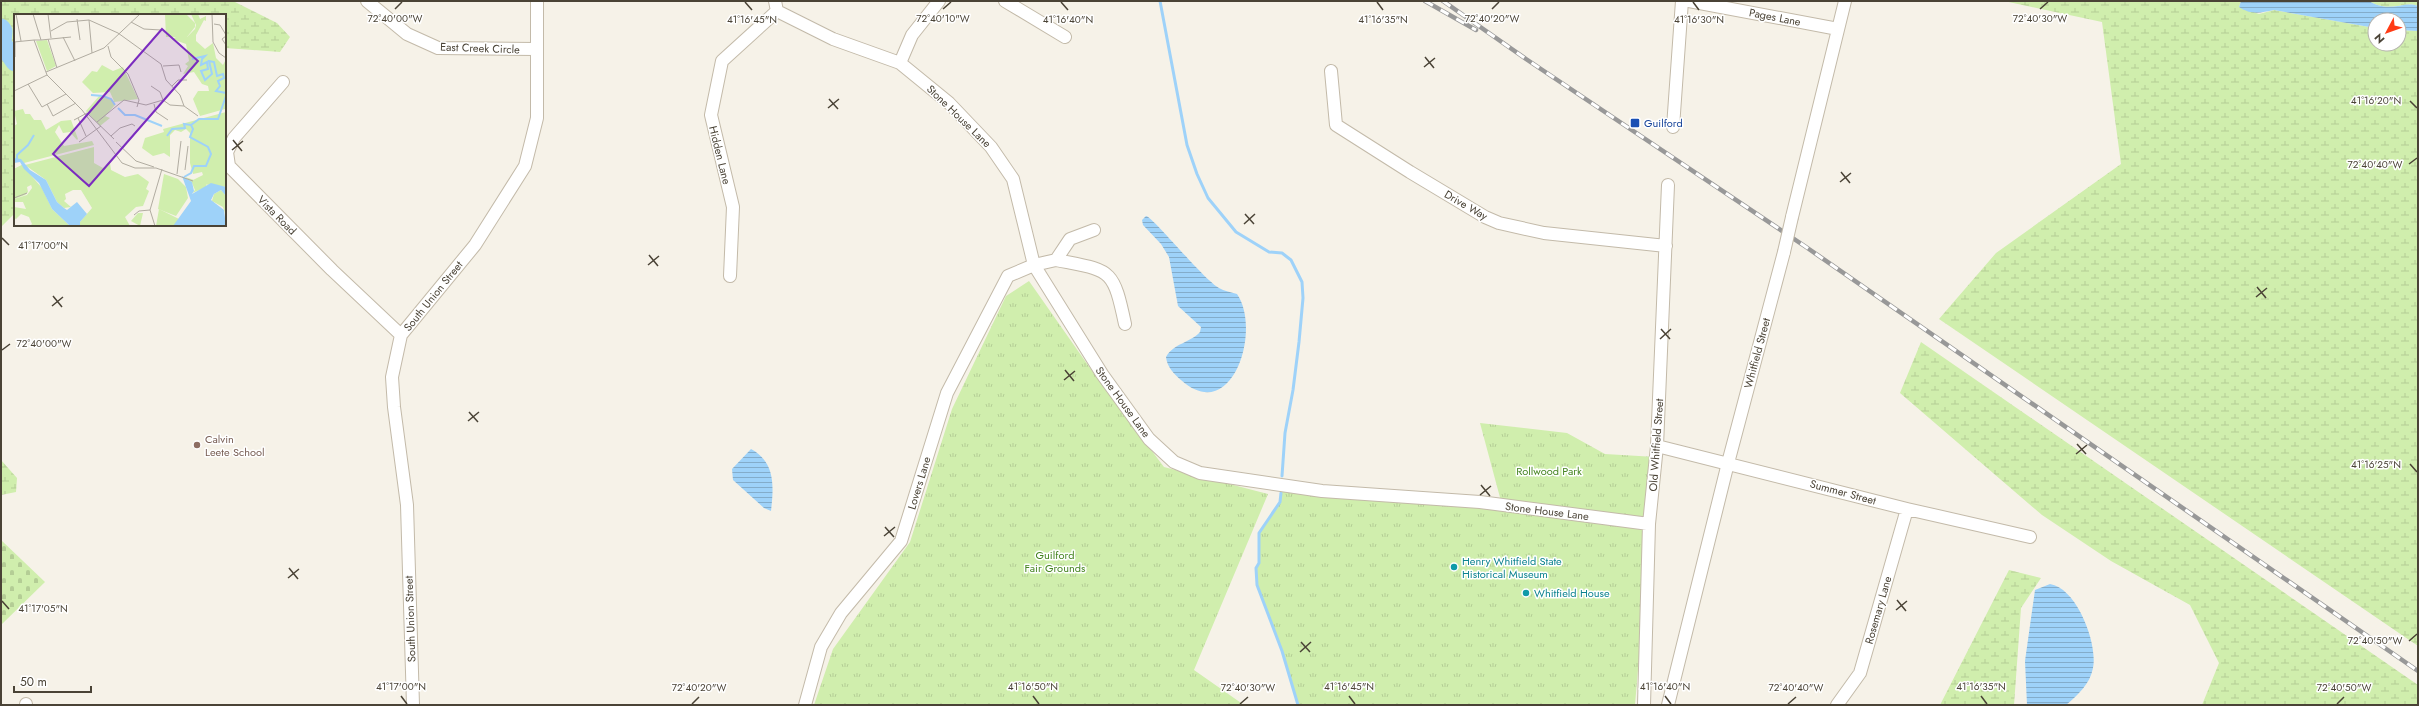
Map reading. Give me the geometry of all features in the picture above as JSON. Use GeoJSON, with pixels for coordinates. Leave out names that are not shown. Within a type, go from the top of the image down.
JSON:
{"type":"FeatureCollection","features":[{"type":"Feature","properties":{"kind":"street","name":"East Creek Circle"},"geometry":{"type":"LineString","coordinates":[[367,1],[407,34],[438,48],[536,50]]}},
{"type":"Feature","properties":{"kind":"street","name":"South Union Street"},"geometry":{"type":"LineString","coordinates":[[413,705],[407,505],[394,407],[392,377],[401,335],[475,245],[525,166],[537,118],[537,1]]}},
{"type":"Feature","properties":{"kind":"street"},"geometry":{"type":"LineString","coordinates":[[900,63],[912,34],[939,1]]}},
{"type":"Feature","properties":{"kind":"street"},"geometry":{"type":"LineString","coordinates":[[1005,1],[1065,37]]}},
{"type":"Feature","properties":{"kind":"street"},"geometry":{"type":"LineString","coordinates":[[1673,127],[1682,1]]}},
{"type":"Feature","properties":{"kind":"street","name":"Pages Lane"},"geometry":{"type":"LineString","coordinates":[[1688,1],[1838,29]]}},
{"type":"Feature","properties":{"kind":"street","name":"Whitfield Street"},"geometry":{"type":"LineString","coordinates":[[1668,705],[1728,462],[1784,252],[1845,1]]}},
{"type":"Feature","properties":{"kind":"street","name":"Stone House Lane"},"geometry":{"type":"LineString","coordinates":[[776,6],[834,39],[900,63],[948,103],[986,141],[1014,179],[1034,265],[1102,374],[1149,438],[1174,462],[1200,473],[1322,491],[1480,502],[1649,524]]}},
{"type":"Feature","properties":{"kind":"street","name":"Hidden Lane"},"geometry":{"type":"LineString","coordinates":[[730,276],[733,208],[711,115],[722,61],[776,6]]}},
{"type":"Feature","properties":{"kind":"street","name":"Drive Way"},"geometry":{"type":"LineString","coordinates":[[1331,71],[1336,125],[1484,217],[1507,225],[1544,233],[1666,246]]}},
{"type":"Feature","properties":{"kind":"street","name":"Vista Road"},"geometry":{"type":"LineString","coordinates":[[283,82],[234,138],[227,152],[229,166],[332,270],[401,335]]}},
{"type":"Feature","properties":{"kind":"street","name":"Old Whitfield Street"},"geometry":{"type":"LineString","coordinates":[[1644,705],[1649,524],[1658,446],[1668,185]]}},
{"type":"Feature","properties":{"kind":"street"},"geometry":{"type":"LineString","coordinates":[[1094,230],[1070,239],[1056,260],[1092,267],[1112,278],[1118,293],[1125,324]]}},
{"type":"Feature","properties":{"kind":"street","name":"Lovers Lane"},"geometry":{"type":"LineString","coordinates":[[805,705],[821,647],[825,640],[841,613],[901,541],[947,393],[1004,283],[1008,276],[1034,265],[1056,260]]}},
{"type":"Feature","properties":{"kind":"street","name":"Summer Street"},"geometry":{"type":"LineString","coordinates":[[1658,446],[1728,462],[1907,509],[2030,537]]}},
{"type":"Feature","properties":{"kind":"street","name":"Rosemary Lane"},"geometry":{"type":"LineString","coordinates":[[1837,705],[1860,673],[1907,509]]}},
{"type":"Feature","properties":{"kind":"green space"},"geometry":{"type":"Polygon","coordinates":[[[1,1],[233,1],[277,23],[290,37],[280,52],[226,48],[226,14],[14,14],[14,214],[1,227],[1,1]]]}},
{"type":"Feature","properties":{"kind":"green space"},"geometry":{"type":"Polygon","coordinates":[[[2004,1],[2241,1],[2239,7],[2259,14],[2274,10],[2367,27],[2367,52],[2407,52],[2407,30],[2418,31],[2418,646],[1939,319],[1996,253],[2121,164],[2102,22],[2004,1]]]}},
{"type":"Feature","properties":{"kind":"green space"},"geometry":{"type":"Polygon","coordinates":[[[2369,1],[2418,1],[2418,6],[2407,5],[2390,7],[2377,5],[2369,1]]]}},
{"type":"Feature","properties":{"kind":"green space","name":"Guilford Fair Grounds"},"geometry":{"type":"Polygon","coordinates":[[[1029,281],[1097,378],[1164,467],[1268,494],[1194,670],[1244,705],[814,705],[833,649],[910,542],[952,409],[1006,296],[1029,281]]]}},
{"type":"Feature","properties":{"kind":"green space"},"geometry":{"type":"Polygon","coordinates":[[[1921,342],[2418,685],[2418,705],[2202,705],[2219,663],[2190,605],[2111,561],[2042,515],[1900,393],[1921,342]]]}},
{"type":"Feature","properties":{"kind":"green space","name":"Rollwood Park"},"geometry":{"type":"Polygon","coordinates":[[[1480,423],[1567,433],[1605,454],[1656,457],[1635,705],[1298,705],[1282,651],[1257,585],[1256,568],[1259,563],[1259,533],[1280,502],[1281,485],[1502,505],[1480,423]]]}},
{"type":"Feature","properties":{"kind":"green space"},"geometry":{"type":"Polygon","coordinates":[[[1,460],[17,478],[16,492],[1,495],[1,460]]]}},
{"type":"Feature","properties":{"kind":"green space"},"geometry":{"type":"Polygon","coordinates":[[[1,540],[45,582],[1,625],[1,540]]]}},
{"type":"Feature","properties":{"kind":"green space"},"geometry":{"type":"Polygon","coordinates":[[[2009,570],[2041,578],[2021,608],[2014,705],[1940,705],[2009,570]]]}},
{"type":"Feature","properties":{"kind":"water"},"geometry":{"type":"Polygon","coordinates":[[[2241,1],[2369,1],[2377,5],[2390,7],[2413,5],[2418,6],[2418,31],[2407,30],[2407,12],[2367,12],[2367,27],[2274,10],[2252,12],[2243,10],[2239,7],[2241,1]]]}},
{"type":"Feature","properties":{"kind":"water"},"geometry":{"type":"Polygon","coordinates":[[[1146,216],[1158,226],[1191,262],[1212,282],[1221,289],[1237,294],[1244,310],[1246,329],[1244,349],[1238,368],[1228,382],[1215,391],[1199,391],[1181,380],[1169,367],[1166,357],[1169,352],[1196,336],[1200,332],[1201,327],[1178,306],[1169,257],[1161,244],[1143,225],[1142,220],[1146,216]]]}},
{"type":"Feature","properties":{"kind":"water"},"geometry":{"type":"Polygon","coordinates":[[[751,449],[759,454],[769,467],[773,492],[771,511],[764,508],[733,480],[732,469],[751,449]]]}},
{"type":"Feature","properties":{"kind":"water"},"geometry":{"type":"Polygon","coordinates":[[[2050,584],[2060,588],[2069,595],[2084,618],[2092,645],[2094,658],[2093,668],[2086,684],[2066,705],[2027,705],[2025,661],[2035,590],[2050,584]]]}},
{"type":"Feature","properties":{"kind":"waterway"},"geometry":{"type":"LineString","coordinates":[[1160,1],[1187,145],[1197,174],[1208,198],[1236,232],[1269,252],[1282,253],[1291,260],[1302,282],[1303,298],[1299,342],[1293,390],[1285,433],[1282,476]]}},
{"type":"Feature","properties":{"kind":"waterway"},"geometry":{"type":"LineString","coordinates":[[1,28],[3,31],[2,43],[14,61]]}},
{"type":"Feature","properties":{"kind":"waterway"},"geometry":{"type":"LineString","coordinates":[[1281,493],[1280,502],[1259,533],[1259,563],[1256,568],[1257,585],[1282,651],[1298,705]]}},
{"type":"Feature","properties":{"kind":"railway"},"geometry":{"type":"LineString","coordinates":[[1425,1],[1476,30]]}},
{"type":"Feature","properties":{"kind":"railway"},"geometry":{"type":"LineString","coordinates":[[1443,1],[1526,59],[1806,247],[2418,671]]}},
{"type":"Feature","properties":{"kind":"place","name":"Guilford"},"geometry":{"type":"Point","coordinates":[1635,123]}},
{"type":"Feature","properties":{"kind":"place","name":"Calvin Leete School"},"geometry":{"type":"Point","coordinates":[197,445]}},
{"type":"Feature","properties":{"kind":"place","name":"Henry Whitfield State Historical Museum"},"geometry":{"type":"Point","coordinates":[1454,567]}},
{"type":"Feature","properties":{"kind":"place","name":"Whitfield House"},"geometry":{"type":"Point","coordinates":[1526,593]}}]}
